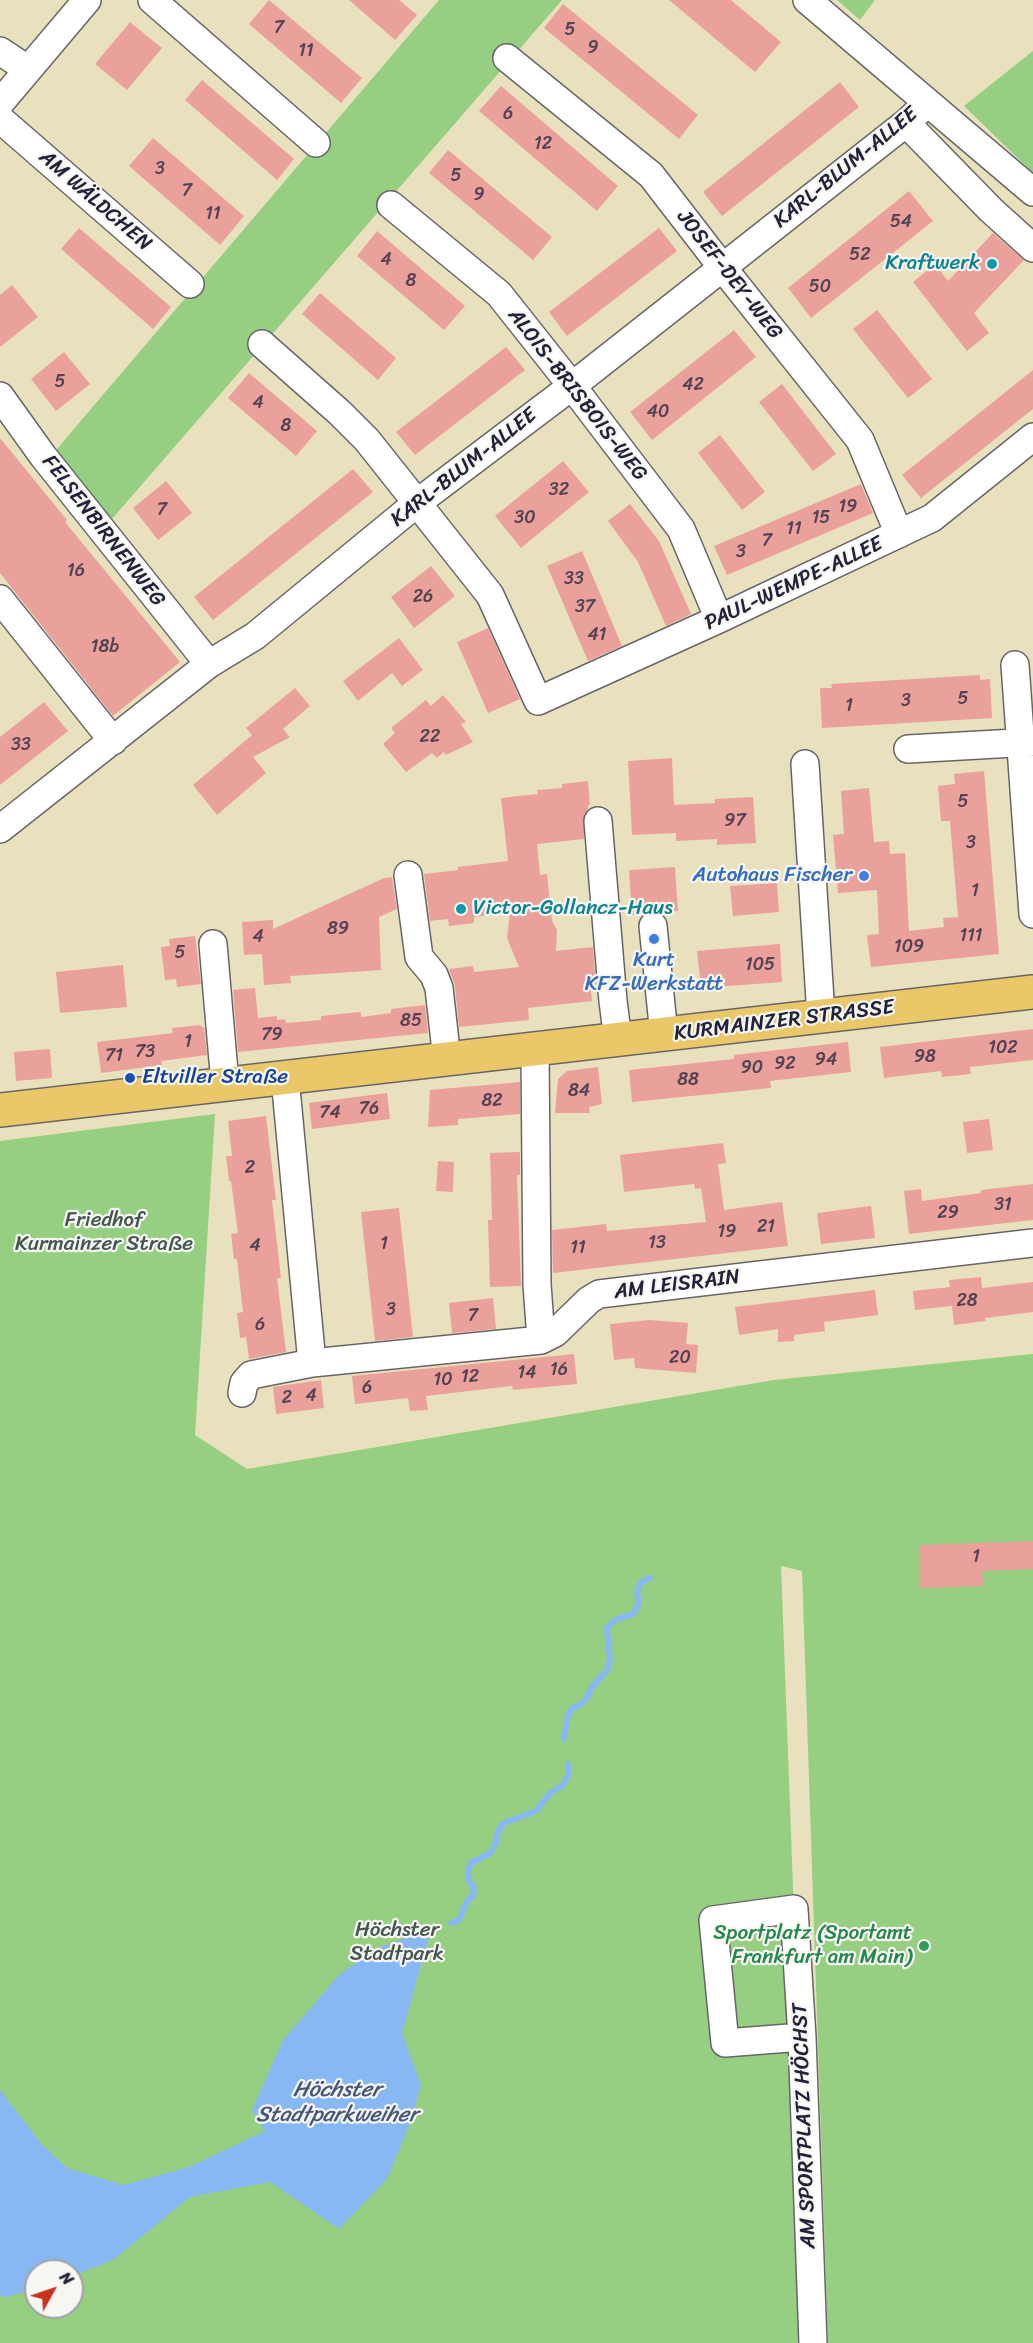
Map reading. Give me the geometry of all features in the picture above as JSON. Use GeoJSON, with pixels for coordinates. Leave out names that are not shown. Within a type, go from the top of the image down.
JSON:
{"type":"FeatureCollection","features":[{"type":"Feature","properties":{"kind":"main road","name":"KURMAINZER STRASSE"},"geometry":{"type":"LineString","coordinates":[[0,1110],[1033,992]]}},
{"type":"Feature","properties":{"kind":"street"},"geometry":{"type":"LineString","coordinates":[[0,103],[87,0]]}},
{"type":"Feature","properties":{"kind":"street"},"geometry":{"type":"LineString","coordinates":[[152,0],[316,143]]}},
{"type":"Feature","properties":{"kind":"street"},"geometry":{"type":"LineString","coordinates":[[807,0],[926,104],[1033,192]]}},
{"type":"Feature","properties":{"kind":"street"},"geometry":{"type":"LineString","coordinates":[[0,51],[27,69]]}},
{"type":"Feature","properties":{"kind":"street","name":"JOSEF-DEY-WEG"},"geometry":{"type":"LineString","coordinates":[[507,58],[651,175],[860,440],[898,534]]}},
{"type":"Feature","properties":{"kind":"street","name":"KARL-BLUM-ALLEE"},"geometry":{"type":"LineString","coordinates":[[0,830],[209,664],[255,636],[417,503],[572,386],[906,123],[926,104]]}},
{"type":"Feature","properties":{"kind":"street","name":"AM WÄLDCHEN"},"geometry":{"type":"LineString","coordinates":[[0,119],[190,284]]}},
{"type":"Feature","properties":{"kind":"street"},"geometry":{"type":"LineString","coordinates":[[906,123],[991,210],[1033,248]]}},
{"type":"Feature","properties":{"kind":"street","name":"ALOIS-BRISBOIS-WEG"},"geometry":{"type":"LineString","coordinates":[[390,205],[499,294],[572,386],[681,529],[719,620]]}},
{"type":"Feature","properties":{"kind":"street"},"geometry":{"type":"LineString","coordinates":[[262,344],[367,440],[417,503]]}},
{"type":"Feature","properties":{"kind":"street","name":"FELSENBIRNENWEG"},"geometry":{"type":"LineString","coordinates":[[0,396],[43,456],[209,664]]}},
{"type":"Feature","properties":{"kind":"street","name":"PAUL-WEMPE-ALLEE"},"geometry":{"type":"LineString","coordinates":[[417,503],[490,595],[538,702],[719,620],[932,518],[1033,437]]}},
{"type":"Feature","properties":{"kind":"street"},"geometry":{"type":"LineString","coordinates":[[0,599],[113,741]]}},
{"type":"Feature","properties":{"kind":"street"},"geometry":{"type":"LineString","coordinates":[[1016,665],[1027,742],[1033,914]]}},
{"type":"Feature","properties":{"kind":"street"},"geometry":{"type":"LineString","coordinates":[[908,748],[1027,742]]}},
{"type":"Feature","properties":{"kind":"street"},"geometry":{"type":"LineString","coordinates":[[805,764],[821,1016]]}},
{"type":"Feature","properties":{"kind":"street"},"geometry":{"type":"LineString","coordinates":[[598,821],[618,1040]]}},
{"type":"Feature","properties":{"kind":"street"},"geometry":{"type":"LineString","coordinates":[[408,875],[419,957],[434,975],[439,988],[447,1060]]}},
{"type":"Feature","properties":{"kind":"street"},"geometry":{"type":"LineString","coordinates":[[653,926],[664,1035]]}},
{"type":"Feature","properties":{"kind":"street"},"geometry":{"type":"LineString","coordinates":[[213,944],[225,1084]]}},
{"type":"Feature","properties":{"kind":"street"},"geometry":{"type":"LineString","coordinates":[[535,1050],[537,1284],[541,1340]]}},
{"type":"Feature","properties":{"kind":"street"},"geometry":{"type":"LineString","coordinates":[[285,1078],[312,1363]]}},
{"type":"Feature","properties":{"kind":"street","name":"AM LEISRAIN"},"geometry":{"type":"LineString","coordinates":[[242,1393],[244,1383],[251,1375],[312,1363],[541,1340],[555,1333],[599,1294],[1033,1243]]}},
{"type":"Feature","properties":{"kind":"street","name":"AM SPORTPLATZ HÖCHST"},"geometry":{"type":"LineString","coordinates":[[802,2037],[725,2043],[713,1920],[794,1909],[802,2037],[813,2343]]}},
{"type":"Feature","properties":{"kind":"green space"},"geometry":{"type":"Polygon","coordinates":[[[439,0],[562,0],[112,519],[56,450],[439,0]]]}},
{"type":"Feature","properties":{"kind":"green space"},"geometry":{"type":"Polygon","coordinates":[[[837,0],[875,0],[860,20],[837,0]]]}},
{"type":"Feature","properties":{"kind":"green space"},"geometry":{"type":"Polygon","coordinates":[[[1033,51],[1033,173],[964,106],[1033,51]]]}},
{"type":"Feature","properties":{"kind":"green space","name":"Höchster Stadtpark"},"geometry":{"type":"Polygon","coordinates":[[[215,1114],[195,1435],[247,1469],[774,1380],[1033,1354],[1033,2343],[828,2343],[802,1571],[781,1566],[810,2343],[0,2343],[0,1141],[215,1114]]]}},
{"type":"Feature","properties":{"kind":"water","name":"Höchster Stadtparkweiher"},"geometry":{"type":"Polygon","coordinates":[[[431,1929],[402,2033],[421,2085],[409,2126],[387,2179],[339,2229],[270,2182],[190,2197],[113,2260],[84,2271],[84,2259],[24,2259],[24,2292],[6,2297],[0,2296],[0,2090],[42,2145],[67,2168],[123,2185],[189,2167],[265,2131],[252,2110],[283,2040],[339,1975],[375,1949],[431,1929]]]}},
{"type":"Feature","properties":{"kind":"building"},"geometry":{"type":"Polygon","coordinates":[[[269,0],[362,78],[341,103],[249,24],[269,0]]]}},
{"type":"Feature","properties":{"kind":"building"},"geometry":{"type":"Polygon","coordinates":[[[349,0],[399,0],[417,15],[395,40],[349,0]]]}},
{"type":"Feature","properties":{"kind":"building"},"geometry":{"type":"Polygon","coordinates":[[[669,0],[731,0],[781,42],[755,72],[669,0]]]}},
{"type":"Feature","properties":{"kind":"building"},"geometry":{"type":"Polygon","coordinates":[[[563,4],[698,115],[679,139],[544,28],[563,4]]]}},
{"type":"Feature","properties":{"kind":"building"},"geometry":{"type":"Polygon","coordinates":[[[130,22],[162,48],[127,90],[95,64],[130,22]]]}},
{"type":"Feature","properties":{"kind":"building"},"geometry":{"type":"Polygon","coordinates":[[[202,80],[294,159],[277,180],[185,100],[202,80]]]}},
{"type":"Feature","properties":{"kind":"building"},"geometry":{"type":"Polygon","coordinates":[[[840,82],[859,107],[722,216],[703,192],[840,82]]]}},
{"type":"Feature","properties":{"kind":"building"},"geometry":{"type":"Polygon","coordinates":[[[501,86],[618,186],[597,211],[479,111],[501,86]]]}},
{"type":"Feature","properties":{"kind":"building"},"geometry":{"type":"Polygon","coordinates":[[[153,138],[244,216],[220,245],[129,166],[153,138]]]}},
{"type":"Feature","properties":{"kind":"building"},"geometry":{"type":"Polygon","coordinates":[[[448,150],[552,237],[533,260],[429,173],[448,150]]]}},
{"type":"Feature","properties":{"kind":"building"},"geometry":{"type":"Polygon","coordinates":[[[909,191],[933,221],[811,318],[788,288],[909,191]]]}},
{"type":"Feature","properties":{"kind":"building"},"geometry":{"type":"Polygon","coordinates":[[[79,228],[171,307],[153,329],[61,249],[79,228]]]}},
{"type":"Feature","properties":{"kind":"building"},"geometry":{"type":"Polygon","coordinates":[[[659,228],[677,251],[567,336],[549,312],[659,228]]]}},
{"type":"Feature","properties":{"kind":"building"},"geometry":{"type":"Polygon","coordinates":[[[377,231],[465,306],[444,330],[357,256],[377,231]]]}},
{"type":"Feature","properties":{"kind":"building"},"geometry":{"type":"Polygon","coordinates":[[[993,233],[1024,260],[974,313],[989,333],[967,351],[913,282],[935,264],[948,281],[993,233]]]}},
{"type":"Feature","properties":{"kind":"building"},"geometry":{"type":"Polygon","coordinates":[[[12,285],[38,317],[0,347],[0,295],[12,285]]]}},
{"type":"Feature","properties":{"kind":"building"},"geometry":{"type":"Polygon","coordinates":[[[320,293],[396,358],[378,380],[302,314],[320,293]]]}},
{"type":"Feature","properties":{"kind":"building"},"geometry":{"type":"Polygon","coordinates":[[[877,310],[932,379],[908,398],[853,329],[877,310]]]}},
{"type":"Feature","properties":{"kind":"building"},"geometry":{"type":"Polygon","coordinates":[[[734,330],[756,357],[652,440],[630,412],[734,330]]]}},
{"type":"Feature","properties":{"kind":"building"},"geometry":{"type":"Polygon","coordinates":[[[506,347],[525,370],[415,455],[396,432],[506,347]]]}},
{"type":"Feature","properties":{"kind":"building"},"geometry":{"type":"Polygon","coordinates":[[[64,352],[90,384],[56,411],[31,379],[64,352]]]}},
{"type":"Feature","properties":{"kind":"building"},"geometry":{"type":"Polygon","coordinates":[[[1033,370],[1033,409],[921,498],[902,475],[1033,370]]]}},
{"type":"Feature","properties":{"kind":"building"},"geometry":{"type":"Polygon","coordinates":[[[249,373],[317,431],[296,456],[228,398],[249,373]]]}},
{"type":"Feature","properties":{"kind":"building"},"geometry":{"type":"Polygon","coordinates":[[[782,384],[836,454],[813,471],[759,402],[782,384]]]}},
{"type":"Feature","properties":{"kind":"building"},"geometry":{"type":"Polygon","coordinates":[[[720,435],[765,492],[742,510],[698,453],[720,435]]]}},
{"type":"Feature","properties":{"kind":"building"},"geometry":{"type":"Polygon","coordinates":[[[0,438],[67,520],[65,522],[180,662],[113,716],[0,573],[0,438]]]}},
{"type":"Feature","properties":{"kind":"building"},"geometry":{"type":"Polygon","coordinates":[[[563,461],[589,492],[521,548],[495,516],[563,461]]]}},
{"type":"Feature","properties":{"kind":"building"},"geometry":{"type":"Polygon","coordinates":[[[353,469],[373,492],[213,620],[194,597],[353,469]]]}},
{"type":"Feature","properties":{"kind":"building"},"geometry":{"type":"Polygon","coordinates":[[[166,481],[192,513],[158,540],[133,508],[166,481]]]}},
{"type":"Feature","properties":{"kind":"building"},"geometry":{"type":"Polygon","coordinates":[[[861,484],[873,513],[727,575],[714,546],[861,484]]]}},
{"type":"Feature","properties":{"kind":"building"},"geometry":{"type":"Polygon","coordinates":[[[630,504],[659,541],[691,614],[666,626],[638,562],[608,521],[630,504]]]}},
{"type":"Feature","properties":{"kind":"building"},"geometry":{"type":"Polygon","coordinates":[[[582,551],[622,646],[588,661],[547,566],[582,551]]]}},
{"type":"Feature","properties":{"kind":"building"},"geometry":{"type":"Polygon","coordinates":[[[431,566],[455,596],[414,628],[391,597],[431,566]]]}},
{"type":"Feature","properties":{"kind":"building"},"geometry":{"type":"Polygon","coordinates":[[[488,628],[520,699],[488,713],[457,642],[488,628]]]}},
{"type":"Feature","properties":{"kind":"building"},"geometry":{"type":"Polygon","coordinates":[[[399,638],[423,670],[402,686],[392,673],[358,701],[343,681],[399,638]]]}},
{"type":"Feature","properties":{"kind":"building"},"geometry":{"type":"Polygon","coordinates":[[[980,675],[980,680],[990,679],[992,718],[822,728],[820,688],[832,688],[831,684],[980,675]]]}},
{"type":"Feature","properties":{"kind":"building"},"geometry":{"type":"Polygon","coordinates":[[[295,688],[310,706],[283,729],[290,737],[253,757],[266,773],[217,815],[193,785],[252,735],[246,728],[295,688]]]}},
{"type":"Feature","properties":{"kind":"building"},"geometry":{"type":"Polygon","coordinates":[[[443,695],[466,722],[461,724],[473,742],[446,755],[444,752],[437,758],[432,753],[406,772],[383,744],[395,733],[391,728],[426,700],[431,706],[443,695]]]}},
{"type":"Feature","properties":{"kind":"building"},"geometry":{"type":"Polygon","coordinates":[[[44,702],[68,731],[0,785],[0,737],[44,702]]]}},
{"type":"Feature","properties":{"kind":"building"},"geometry":{"type":"Polygon","coordinates":[[[672,758],[674,805],[715,803],[715,799],[753,797],[756,843],[717,845],[717,839],[676,841],[676,833],[632,835],[628,761],[672,758]]]}},
{"type":"Feature","properties":{"kind":"building"},"geometry":{"type":"Polygon","coordinates":[[[984,771],[999,954],[871,967],[867,935],[879,934],[877,890],[838,893],[833,835],[844,834],[841,791],[869,788],[874,842],[889,841],[890,854],[905,853],[909,931],[944,927],[943,918],[958,917],[950,821],[941,821],[938,786],[955,784],[954,774],[984,771]]]}},
{"type":"Feature","properties":{"kind":"building","name":"Victor-Gollancz-Haus"},"geometry":{"type":"Polygon","coordinates":[[[588,781],[590,805],[584,815],[584,839],[537,844],[540,875],[547,874],[552,921],[557,930],[556,951],[593,947],[596,991],[591,991],[592,1001],[528,1008],[529,1020],[459,1027],[455,986],[449,969],[473,966],[474,972],[519,967],[507,938],[510,913],[474,917],[474,923],[449,926],[448,919],[430,921],[424,874],[508,861],[501,798],[538,794],[537,790],[562,788],[562,784],[588,781]]]}},
{"type":"Feature","properties":{"kind":"building"},"geometry":{"type":"Polygon","coordinates":[[[675,867],[678,911],[661,913],[652,910],[632,915],[629,870],[675,867]]]}},
{"type":"Feature","properties":{"kind":"building"},"geometry":{"type":"Polygon","coordinates":[[[392,877],[397,909],[379,917],[381,970],[290,976],[291,983],[264,985],[262,954],[244,955],[242,922],[273,920],[273,929],[384,878],[392,877]]]}},
{"type":"Feature","properties":{"kind":"building"},"geometry":{"type":"Polygon","coordinates":[[[777,883],[779,912],[733,916],[730,886],[777,883]]]}},
{"type":"Feature","properties":{"kind":"building"},"geometry":{"type":"Polygon","coordinates":[[[195,936],[201,984],[177,987],[176,979],[165,980],[161,947],[170,946],[169,939],[195,936]]]}},
{"type":"Feature","properties":{"kind":"building"},"geometry":{"type":"Polygon","coordinates":[[[780,944],[782,982],[701,988],[697,951],[780,944]]]}},
{"type":"Feature","properties":{"kind":"building"},"geometry":{"type":"Polygon","coordinates":[[[123,965],[127,1007],[60,1013],[56,972],[123,965]]]}},
{"type":"Feature","properties":{"kind":"building"},"geometry":{"type":"Polygon","coordinates":[[[255,988],[258,1018],[277,1016],[277,1020],[285,1019],[286,1023],[321,1020],[321,1016],[361,1012],[361,1017],[391,1013],[391,1009],[425,1005],[428,1033],[238,1052],[233,990],[255,988]]]}},
{"type":"Feature","properties":{"kind":"building"},"geometry":{"type":"Polygon","coordinates":[[[201,1025],[204,1027],[207,1055],[161,1061],[162,1065],[101,1073],[97,1042],[173,1033],[172,1028],[201,1025]]]}},
{"type":"Feature","properties":{"kind":"building"},"geometry":{"type":"Polygon","coordinates":[[[1033,1029],[1033,1060],[970,1067],[971,1074],[942,1077],[941,1071],[884,1078],[880,1047],[1033,1029]]]}},
{"type":"Feature","properties":{"kind":"building"},"geometry":{"type":"Polygon","coordinates":[[[848,1042],[851,1072],[770,1081],[771,1088],[632,1102],[629,1070],[734,1059],[734,1055],[848,1042]]]}},
{"type":"Feature","properties":{"kind":"building"},"geometry":{"type":"Polygon","coordinates":[[[50,1049],[52,1078],[16,1081],[14,1052],[50,1049]]]}},
{"type":"Feature","properties":{"kind":"building"},"geometry":{"type":"Polygon","coordinates":[[[598,1067],[602,1104],[589,1107],[590,1113],[555,1113],[558,1079],[567,1071],[598,1067]]]}},
{"type":"Feature","properties":{"kind":"building"},"geometry":{"type":"Polygon","coordinates":[[[520,1082],[520,1114],[458,1119],[458,1125],[428,1127],[430,1090],[520,1082]]]}},
{"type":"Feature","properties":{"kind":"building"},"geometry":{"type":"Polygon","coordinates":[[[387,1093],[390,1119],[312,1129],[309,1103],[387,1093]]]}},
{"type":"Feature","properties":{"kind":"building"},"geometry":{"type":"Polygon","coordinates":[[[266,1116],[276,1200],[272,1200],[281,1278],[277,1278],[286,1352],[249,1359],[246,1337],[240,1338],[237,1313],[243,1312],[237,1259],[234,1259],[231,1234],[238,1233],[226,1156],[232,1156],[228,1121],[266,1116]]]}},
{"type":"Feature","properties":{"kind":"building"},"geometry":{"type":"Polygon","coordinates":[[[989,1119],[993,1150],[967,1153],[963,1122],[989,1119]]]}},
{"type":"Feature","properties":{"kind":"building"},"geometry":{"type":"Polygon","coordinates":[[[723,1143],[726,1163],[718,1164],[724,1210],[782,1202],[788,1246],[553,1273],[552,1230],[606,1224],[607,1231],[706,1222],[701,1188],[695,1189],[694,1184],[624,1192],[620,1155],[723,1143]]]}},
{"type":"Feature","properties":{"kind":"building"},"geometry":{"type":"Polygon","coordinates":[[[520,1152],[520,1175],[517,1175],[521,1286],[490,1287],[488,1220],[492,1220],[490,1153],[520,1152]]]}},
{"type":"Feature","properties":{"kind":"building"},"geometry":{"type":"Polygon","coordinates":[[[438,1161],[454,1162],[453,1192],[436,1191],[438,1161]]]}},
{"type":"Feature","properties":{"kind":"building"},"geometry":{"type":"Polygon","coordinates":[[[1033,1184],[1033,1220],[909,1234],[904,1191],[921,1189],[922,1201],[981,1193],[981,1190],[1033,1184]]]}},
{"type":"Feature","properties":{"kind":"building"},"geometry":{"type":"Polygon","coordinates":[[[871,1206],[875,1238],[821,1244],[817,1213],[871,1206]]]}},
{"type":"Feature","properties":{"kind":"building"},"geometry":{"type":"Polygon","coordinates":[[[399,1208],[413,1337],[375,1341],[361,1212],[399,1208]]]}},
{"type":"Feature","properties":{"kind":"building"},"geometry":{"type":"Polygon","coordinates":[[[981,1277],[982,1288],[1033,1282],[1033,1312],[985,1318],[986,1321],[954,1325],[952,1306],[915,1310],[913,1291],[950,1287],[949,1280],[981,1277]]]}},
{"type":"Feature","properties":{"kind":"building"},"geometry":{"type":"Polygon","coordinates":[[[875,1290],[878,1315],[824,1322],[825,1331],[794,1335],[794,1341],[778,1342],[778,1329],[739,1335],[735,1307],[875,1290]]]}},
{"type":"Feature","properties":{"kind":"building"},"geometry":{"type":"Polygon","coordinates":[[[493,1298],[496,1329],[452,1333],[449,1303],[493,1298]]]}},
{"type":"Feature","properties":{"kind":"building"},"geometry":{"type":"Polygon","coordinates":[[[649,1320],[688,1323],[686,1344],[698,1345],[696,1373],[635,1368],[634,1358],[614,1360],[610,1324],[649,1320]]]}},
{"type":"Feature","properties":{"kind":"building"},"geometry":{"type":"Polygon","coordinates":[[[574,1354],[577,1384],[513,1390],[512,1386],[426,1396],[428,1410],[410,1411],[408,1398],[355,1404],[352,1376],[574,1354]]]}},
{"type":"Feature","properties":{"kind":"building"},"geometry":{"type":"Polygon","coordinates":[[[321,1380],[324,1408],[276,1414],[273,1387],[321,1380]]]}},
{"type":"Feature","properties":{"kind":"building"},"geometry":{"type":"Polygon","coordinates":[[[1033,1541],[1033,1569],[982,1571],[983,1586],[920,1588],[919,1545],[1033,1541]]]}},
{"type":"Feature","properties":{"kind":"waterway"},"geometry":{"type":"LineString","coordinates":[[564,1739],[568,1714],[587,1698],[592,1687],[607,1670],[610,1661],[607,1628],[615,1620],[633,1614],[639,1603],[637,1592],[641,1582],[650,1578]]}},
{"type":"Feature","properties":{"kind":"waterway"},"geometry":{"type":"LineString","coordinates":[[451,1923],[459,1920],[467,1901],[473,1896],[474,1888],[469,1881],[468,1870],[471,1863],[490,1853],[496,1843],[498,1831],[504,1823],[536,1811],[550,1793],[562,1786],[568,1776],[568,1764]]}},
{"type":"Feature","properties":{"kind":"place","name":"Kraftwerk"},"geometry":{"type":"Point","coordinates":[992,264]}},
{"type":"Feature","properties":{"kind":"place","name":"Autohaus Fischer"},"geometry":{"type":"Point","coordinates":[864,876]}},
{"type":"Feature","properties":{"kind":"place","name":"Victor-Gollancz-Haus"},"geometry":{"type":"Point","coordinates":[461,909]}},
{"type":"Feature","properties":{"kind":"place","name":"Kurt KFZ-Werkstatt"},"geometry":{"type":"Point","coordinates":[654,939]}},
{"type":"Feature","properties":{"kind":"place","name":"Eltviller Straße"},"geometry":{"type":"Point","coordinates":[130,1078]}},
{"type":"Feature","properties":{"kind":"place","name":"Sportplatz (Sportamt Frankfurt am Main)"},"geometry":{"type":"Point","coordinates":[924,1946]}},
{"type":"Feature","properties":{"kind":"park label","name":"Friedhof Kurmainzer Straße"},"geometry":{"type":"Point","coordinates":[104,1233]}}]}
